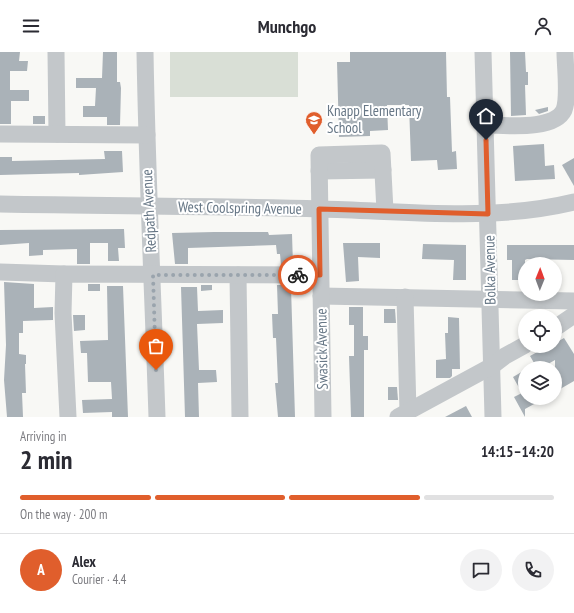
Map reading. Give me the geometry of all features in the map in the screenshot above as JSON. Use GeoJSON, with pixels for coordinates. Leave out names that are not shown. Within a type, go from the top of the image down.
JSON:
{"type":"FeatureCollection","features":[{"type":"Feature","properties":{"kind":"street"},"geometry":{"type":"LineString","coordinates":[[56,52],[57,134]]}},
{"type":"Feature","properties":{"kind":"street","name":"Redpath Avenue"},"geometry":{"type":"LineString","coordinates":[[145,52],[148,207],[153,275],[157,417]]}},
{"type":"Feature","properties":{"kind":"street","name":"Bolka Avenue"},"geometry":{"type":"LineString","coordinates":[[483,52],[493,417]]}},
{"type":"Feature","properties":{"kind":"street"},"geometry":{"type":"LineString","coordinates":[[486,125],[536,125],[555,120],[564,110],[566,95],[565,52]]}},
{"type":"Feature","properties":{"kind":"street"},"geometry":{"type":"LineString","coordinates":[[0,134],[147,135]]}},
{"type":"Feature","properties":{"kind":"street","name":"Swasick Avenue"},"geometry":{"type":"LineString","coordinates":[[323,417],[319,163],[382,153],[385,211]]}},
{"type":"Feature","properties":{"kind":"street","name":"West Coolspring Avenue"},"geometry":{"type":"LineString","coordinates":[[0,204],[319,209],[488,214],[544,209],[574,202]]}},
{"type":"Feature","properties":{"kind":"street"},"geometry":{"type":"LineString","coordinates":[[0,272],[153,275],[320,275]]}},
{"type":"Feature","properties":{"kind":"street"},"geometry":{"type":"LineString","coordinates":[[64,274],[63,313],[68,417]]}},
{"type":"Feature","properties":{"kind":"street"},"geometry":{"type":"LineString","coordinates":[[238,275],[240,417]]}},
{"type":"Feature","properties":{"kind":"street"},"geometry":{"type":"LineString","coordinates":[[321,296],[574,301]]}},
{"type":"Feature","properties":{"kind":"street"},"geometry":{"type":"LineString","coordinates":[[405,297],[403,414],[492,366],[505,356],[518,350]]}},
{"type":"Feature","properties":{"kind":"street"},"geometry":{"type":"LineString","coordinates":[[562,323],[574,315]]}},
{"type":"Feature","properties":{"kind":"shaded area"},"geometry":{"type":"Polygon","coordinates":[[[170,52],[298,52],[298,97],[170,97],[170,52]]]}},
{"type":"Feature","properties":{"kind":"building"},"geometry":{"type":"Polygon","coordinates":[[[0,52],[20,52],[19,61],[28,61],[27,71],[10,71],[10,90],[29,90],[29,101],[11,101],[11,124],[0,124],[0,52]]]}},
{"type":"Feature","properties":{"kind":"building"},"geometry":{"type":"Polygon","coordinates":[[[103,52],[117,52],[117,82],[120,82],[121,88],[120,125],[107,125],[107,117],[83,117],[83,106],[95,106],[96,88],[76,88],[76,78],[102,78],[103,52]]]}},
{"type":"Feature","properties":{"kind":"building"},"geometry":{"type":"Polygon","coordinates":[[[350,52],[446,52],[447,97],[450,97],[452,152],[456,151],[457,169],[438,170],[437,160],[411,161],[409,105],[387,105],[388,130],[370,131],[370,136],[339,137],[337,62],[350,62],[350,52]]]}},
{"type":"Feature","properties":{"kind":"building"},"geometry":{"type":"Polygon","coordinates":[[[510,52],[525,52],[526,72],[528,72],[528,85],[525,85],[526,115],[511,116],[510,52]]]}},
{"type":"Feature","properties":{"kind":"building"},"geometry":{"type":"Polygon","coordinates":[[[548,107],[548,111],[539,114],[535,110],[548,107]]]}},
{"type":"Feature","properties":{"kind":"building"},"geometry":{"type":"Polygon","coordinates":[[[33,116],[45,116],[45,124],[33,124],[33,116]]]}},
{"type":"Feature","properties":{"kind":"building"},"geometry":{"type":"Polygon","coordinates":[[[544,144],[545,166],[554,165],[555,179],[515,181],[513,146],[544,144]]]}},
{"type":"Feature","properties":{"kind":"building"},"geometry":{"type":"Polygon","coordinates":[[[104,151],[122,151],[123,172],[79,175],[79,173],[0,175],[0,157],[12,157],[12,161],[105,159],[104,151]]]}},
{"type":"Feature","properties":{"kind":"building"},"geometry":{"type":"Polygon","coordinates":[[[574,158],[574,186],[562,165],[574,158]]]}},
{"type":"Feature","properties":{"kind":"building"},"geometry":{"type":"Polygon","coordinates":[[[124,229],[125,248],[118,248],[119,261],[108,261],[108,243],[90,243],[90,264],[77,264],[77,249],[43,250],[43,255],[29,256],[29,243],[0,245],[0,230],[124,229]]]}},
{"type":"Feature","properties":{"kind":"building"},"geometry":{"type":"Polygon","coordinates":[[[268,232],[269,235],[292,234],[293,265],[281,265],[280,254],[277,254],[276,245],[188,248],[188,264],[175,264],[172,233],[268,232]]]}},
{"type":"Feature","properties":{"kind":"building"},"geometry":{"type":"Polygon","coordinates":[[[343,243],[380,243],[380,258],[358,257],[359,281],[346,282],[343,243]]]}},
{"type":"Feature","properties":{"kind":"building"},"geometry":{"type":"Polygon","coordinates":[[[423,244],[466,245],[466,280],[453,280],[454,260],[422,259],[423,244]]]}},
{"type":"Feature","properties":{"kind":"building"},"geometry":{"type":"Polygon","coordinates":[[[507,245],[574,245],[574,260],[562,260],[562,257],[518,257],[518,280],[512,280],[512,260],[507,260],[507,245]]]}},
{"type":"Feature","properties":{"kind":"building"},"geometry":{"type":"Polygon","coordinates":[[[4,282],[34,284],[34,308],[53,307],[53,320],[23,321],[23,333],[19,333],[19,354],[26,355],[26,393],[22,393],[23,417],[7,417],[4,380],[6,345],[4,282]]]}},
{"type":"Feature","properties":{"kind":"building"},"geometry":{"type":"Polygon","coordinates":[[[88,284],[100,284],[100,291],[88,291],[88,284]]]}},
{"type":"Feature","properties":{"kind":"building"},"geometry":{"type":"Polygon","coordinates":[[[201,285],[212,285],[212,290],[201,291],[201,285]]]}},
{"type":"Feature","properties":{"kind":"building"},"geometry":{"type":"Polygon","coordinates":[[[277,285],[289,285],[289,287],[291,287],[295,417],[278,417],[275,383],[278,383],[276,338],[273,338],[272,314],[278,314],[277,285]]]}},
{"type":"Feature","properties":{"kind":"building"},"geometry":{"type":"Polygon","coordinates":[[[107,286],[123,286],[128,417],[112,417],[112,412],[83,413],[82,400],[112,399],[111,382],[88,382],[87,353],[81,353],[80,341],[108,340],[107,286]]]}},
{"type":"Feature","properties":{"kind":"building"},"geometry":{"type":"Polygon","coordinates":[[[181,287],[197,287],[198,311],[223,310],[223,323],[197,324],[199,370],[216,370],[217,382],[198,383],[199,417],[185,417],[181,287]]]}},
{"type":"Feature","properties":{"kind":"building"},"geometry":{"type":"Polygon","coordinates":[[[349,307],[363,307],[363,336],[368,336],[368,350],[364,350],[364,417],[351,417],[349,356],[354,356],[354,325],[349,325],[349,307]]]}},
{"type":"Feature","properties":{"kind":"building"},"geometry":{"type":"Polygon","coordinates":[[[384,309],[395,309],[396,323],[384,323],[384,309]]]}},
{"type":"Feature","properties":{"kind":"building"},"geometry":{"type":"Polygon","coordinates":[[[73,315],[85,315],[85,330],[74,331],[73,315]]]}},
{"type":"Feature","properties":{"kind":"building"},"geometry":{"type":"Polygon","coordinates":[[[448,317],[459,318],[460,369],[452,369],[452,376],[450,378],[436,378],[436,360],[446,359],[445,333],[448,333],[448,317]]]}},
{"type":"Feature","properties":{"kind":"building"},"geometry":{"type":"Polygon","coordinates":[[[564,338],[574,354],[574,381],[562,388],[562,361],[533,361],[530,356],[535,353],[562,353],[562,339],[564,338]]]}},
{"type":"Feature","properties":{"kind":"building"},"geometry":{"type":"Polygon","coordinates":[[[518,374],[518,386],[513,377],[518,374]]]}},
{"type":"Feature","properties":{"kind":"building"},"geometry":{"type":"Polygon","coordinates":[[[388,387],[397,387],[398,400],[388,400],[388,387]]]}},
{"type":"Feature","properties":{"kind":"building"},"geometry":{"type":"Polygon","coordinates":[[[518,395],[518,404],[514,397],[518,395]]]}},
{"type":"Feature","properties":{"kind":"building"},"geometry":{"type":"Polygon","coordinates":[[[518,405],[532,405],[525,409],[525,417],[518,405]]]}},
{"type":"Feature","properties":{"kind":"building"},"geometry":{"type":"Polygon","coordinates":[[[466,406],[472,417],[445,417],[466,406]]]}},
{"type":"Feature","properties":{"kind":"way so far"},"geometry":{"type":"LineString","coordinates":[[156,370],[153,275],[298,275]]}},
{"type":"Feature","properties":{"kind":"place","name":"Knapp Elementary School"},"geometry":{"type":"Point","coordinates":[314,135]}},
{"type":"Feature","properties":{"kind":"route"},"geometry":{"type":"LineString","coordinates":[[298,275],[320,275],[319,209],[488,214],[486,140]]}}]}
